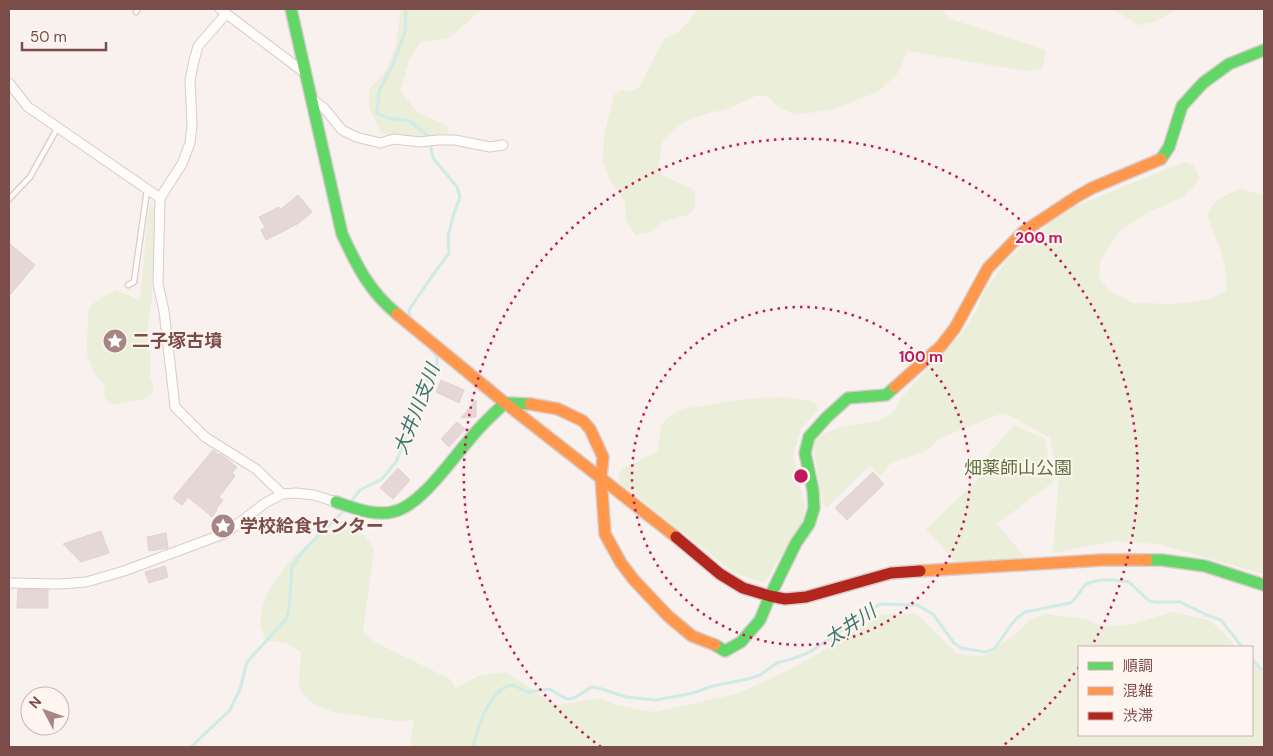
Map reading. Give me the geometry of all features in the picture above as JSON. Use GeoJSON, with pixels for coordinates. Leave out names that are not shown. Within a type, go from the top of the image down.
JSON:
{"type":"FeatureCollection","features":[{"type":"Feature","properties":{"kind":"street"},"geometry":{"type":"LineString","coordinates":[[291,9],[342,234],[368,284],[390,308],[459,366],[694,551],[720,574],[743,588],[785,599],[806,597],[891,573],[1102,560],[1162,560],[1205,566],[1264,585]]}},
{"type":"Feature","properties":{"kind":"street"},"geometry":{"type":"LineString","coordinates":[[282,494],[256,469],[204,437],[175,407],[164,311],[158,284],[160,198],[182,164],[190,143],[192,124],[190,80],[198,46],[223,11],[305,74]]}},
{"type":"Feature","properties":{"kind":"street"},"geometry":{"type":"LineString","coordinates":[[9,583],[59,584],[86,582],[124,571],[226,533],[282,494],[296,493],[314,496],[370,512],[391,512],[401,509],[417,499],[426,490],[476,432],[505,403],[524,403],[558,409],[583,421],[590,429],[602,457],[601,478],[605,534],[621,563],[634,580],[668,616],[692,636],[712,643],[725,651],[741,642],[760,620],[796,543],[808,524],[814,508],[813,490],[805,453],[809,437],[848,398],[886,394],[895,388],[941,346],[955,328],[988,268],[1022,232],[1092,188],[1161,160],[1169,147],[1182,106],[1204,83],[1229,64],[1264,50]]}},
{"type":"Feature","properties":{"kind":"street"},"geometry":{"type":"LineString","coordinates":[[9,83],[28,107],[160,198]]}},
{"type":"Feature","properties":{"kind":"street"},"geometry":{"type":"LineString","coordinates":[[311,98],[324,108],[342,130],[356,137],[380,143],[394,139],[420,142],[455,140],[490,147],[503,145]]}},
{"type":"Feature","properties":{"kind":"lane"},"geometry":{"type":"LineString","coordinates":[[9,199],[30,177],[58,127]]}},
{"type":"Feature","properties":{"kind":"lane"},"geometry":{"type":"LineString","coordinates":[[128,285],[134,282],[147,190]]}},
{"type":"Feature","properties":{"kind":"green space"},"geometry":{"type":"Polygon","coordinates":[[[401,9],[482,9],[448,38],[421,42],[410,57],[400,91],[417,112],[447,126],[449,134],[395,140],[380,131],[369,108],[369,90],[386,70],[396,46],[401,9]]]}},
{"type":"Feature","properties":{"kind":"green space"},"geometry":{"type":"Polygon","coordinates":[[[699,9],[942,9],[950,19],[1046,50],[1043,68],[1026,71],[907,51],[897,74],[878,92],[833,109],[796,115],[780,108],[767,96],[758,95],[730,108],[695,117],[680,125],[662,143],[658,169],[664,176],[695,190],[695,208],[690,214],[663,222],[650,232],[635,235],[626,220],[625,202],[610,180],[603,162],[604,136],[614,95],[621,90],[629,92],[639,87],[664,39],[679,32],[699,9]]]}},
{"type":"Feature","properties":{"kind":"green space"},"geometry":{"type":"Polygon","coordinates":[[[1113,9],[1177,9],[1155,22],[1138,25],[1113,9]]]}},
{"type":"Feature","properties":{"kind":"green space"},"geometry":{"type":"Polygon","coordinates":[[[1184,162],[1192,165],[1197,172],[1199,178],[1195,186],[1182,197],[1149,212],[1119,231],[1100,261],[1099,278],[1110,291],[1132,303],[1175,304],[1211,299],[1226,290],[1227,281],[1221,252],[1207,215],[1216,202],[1240,189],[1264,195],[1264,574],[1158,544],[1113,541],[1053,553],[1059,476],[1050,438],[1006,413],[941,438],[925,451],[892,462],[880,476],[869,466],[828,507],[823,505],[814,450],[815,442],[821,435],[838,428],[880,420],[894,412],[902,397],[963,332],[978,308],[984,292],[1007,260],[1064,211],[1184,162]]]}},
{"type":"Feature","properties":{"kind":"green space"},"geometry":{"type":"Polygon","coordinates":[[[149,204],[154,208],[152,300],[148,319],[147,342],[151,358],[150,376],[154,387],[150,396],[140,400],[113,405],[104,396],[105,387],[94,374],[87,356],[88,312],[96,302],[115,290],[140,300],[149,204]]]}},
{"type":"Feature","properties":{"kind":"green space"},"geometry":{"type":"Polygon","coordinates":[[[781,397],[814,402],[819,409],[801,429],[793,455],[805,506],[802,524],[764,583],[733,572],[620,483],[619,475],[624,468],[657,452],[662,424],[667,418],[682,409],[745,399],[781,397]]]}},
{"type":"Feature","properties":{"kind":"green space","name":"畑薬師山公園"},"geometry":{"type":"Polygon","coordinates":[[[1014,425],[1045,439],[1053,482],[997,524],[1027,560],[959,565],[926,530],[984,473],[989,454],[1014,425]]]}},
{"type":"Feature","properties":{"kind":"green space"},"geometry":{"type":"Polygon","coordinates":[[[351,528],[365,536],[374,551],[363,630],[375,642],[450,679],[455,688],[478,676],[506,672],[550,702],[558,705],[601,698],[616,705],[654,712],[737,694],[799,665],[883,614],[917,614],[957,654],[983,656],[1017,633],[1029,620],[1045,614],[1086,619],[1104,627],[1128,625],[1173,612],[1208,620],[1222,631],[1235,646],[1078,646],[1078,736],[1253,736],[1253,664],[1264,673],[1264,747],[410,747],[414,720],[398,721],[333,712],[317,706],[303,695],[299,687],[301,652],[286,643],[265,640],[260,623],[263,606],[269,590],[290,560],[317,537],[351,528]]]}},
{"type":"Feature","properties":{"kind":"building"},"geometry":{"type":"Polygon","coordinates":[[[298,195],[312,212],[299,223],[266,240],[261,230],[265,227],[259,217],[279,207],[280,210],[298,195]]]}},
{"type":"Feature","properties":{"kind":"building"},"geometry":{"type":"Polygon","coordinates":[[[9,243],[35,265],[9,296],[9,243]]]}},
{"type":"Feature","properties":{"kind":"building"},"geometry":{"type":"Polygon","coordinates":[[[441,380],[464,390],[459,403],[436,392],[441,380]]]}},
{"type":"Feature","properties":{"kind":"building"},"geometry":{"type":"Polygon","coordinates":[[[476,400],[476,417],[461,418],[476,400]]]}},
{"type":"Feature","properties":{"kind":"building"},"geometry":{"type":"Polygon","coordinates":[[[457,422],[465,429],[449,447],[441,439],[457,422]]]}},
{"type":"Feature","properties":{"kind":"building"},"geometry":{"type":"Polygon","coordinates":[[[213,450],[237,467],[232,473],[235,476],[219,497],[223,500],[212,517],[188,497],[182,505],[173,498],[213,450]]]}},
{"type":"Feature","properties":{"kind":"building"},"geometry":{"type":"Polygon","coordinates":[[[398,468],[410,480],[393,499],[380,488],[398,468]]]}},
{"type":"Feature","properties":{"kind":"building"},"geometry":{"type":"Polygon","coordinates":[[[873,472],[884,484],[847,520],[835,508],[873,472]]]}},
{"type":"Feature","properties":{"kind":"building"},"geometry":{"type":"Polygon","coordinates":[[[101,531],[109,553],[81,562],[63,544],[101,531]]]}},
{"type":"Feature","properties":{"kind":"building"},"geometry":{"type":"Polygon","coordinates":[[[166,533],[168,548],[149,551],[147,537],[166,533]]]}},
{"type":"Feature","properties":{"kind":"building"},"geometry":{"type":"Polygon","coordinates":[[[165,566],[168,577],[149,583],[145,572],[165,566]]]}},
{"type":"Feature","properties":{"kind":"building"},"geometry":{"type":"Polygon","coordinates":[[[18,589],[48,590],[48,608],[17,608],[18,589]]]}},
{"type":"Feature","properties":{"kind":"waterway","name":"大井川支川"},"geometry":{"type":"LineString","coordinates":[[406,9],[405,32],[393,64],[379,91],[377,113],[388,118],[410,121],[429,137],[433,158],[457,187],[460,197],[448,236],[449,253],[409,310],[410,320]]}},
{"type":"Feature","properties":{"kind":"waterway","name":"大井川支川"},"geometry":{"type":"LineString","coordinates":[[350,503],[360,490],[382,479],[396,462],[411,414],[423,387],[437,366],[437,356],[430,349]]}},
{"type":"Feature","properties":{"kind":"waterway","name":"大井川支川"},"geometry":{"type":"LineString","coordinates":[[191,747],[230,710],[240,689],[247,662],[287,618],[292,567],[297,559],[310,543],[346,508]]}},
{"type":"Feature","properties":{"kind":"waterway","name":"太井川"},"geometry":{"type":"LineString","coordinates":[[473,747],[487,708],[496,695],[507,687],[513,685],[528,692],[550,689],[567,699],[575,698],[591,687],[626,697],[656,700],[693,693],[713,686],[760,675],[777,663],[810,652],[880,604],[917,605],[933,614],[954,643],[961,648],[986,652],[995,648],[1011,625],[1025,612],[1070,603],[1086,584],[1099,580],[1114,580],[1129,582],[1149,601],[1180,602],[1221,620],[1241,646]]}},
{"type":"Feature","properties":{"kind":"waterway","name":"太井川"},"geometry":{"type":"LineString","coordinates":[[1253,660],[1264,670]]}},
{"type":"Feature","properties":{"kind":"traffic: fast"},"geometry":{"type":"LineString","coordinates":[[291,9],[342,234],[371,287],[397,314]]}},
{"type":"Feature","properties":{"kind":"traffic: fast"},"geometry":{"type":"LineString","coordinates":[[1161,159],[1169,147],[1182,106],[1203,83],[1229,64],[1264,50]]}},
{"type":"Feature","properties":{"kind":"traffic: fast"},"geometry":{"type":"LineString","coordinates":[[715,645],[725,651],[741,642],[760,620],[796,543],[809,524],[814,508],[813,490],[805,453],[809,437],[848,398],[886,395],[895,387]]}},
{"type":"Feature","properties":{"kind":"traffic: fast"},"geometry":{"type":"LineString","coordinates":[[336,502],[364,511],[378,513],[392,512],[403,508],[434,482],[478,429],[505,403],[530,404]]}},
{"type":"Feature","properties":{"kind":"traffic: fast"},"geometry":{"type":"LineString","coordinates":[[1147,560],[1162,560],[1205,566],[1264,585]]}},
{"type":"Feature","properties":{"kind":"traffic: slow"},"geometry":{"type":"LineString","coordinates":[[895,387],[941,346],[955,328],[988,268],[1023,232],[1092,188],[1161,159]]}},
{"type":"Feature","properties":{"kind":"traffic: slow"},"geometry":{"type":"LineString","coordinates":[[397,314],[505,403],[676,537]]}},
{"type":"Feature","properties":{"kind":"traffic: slow"},"geometry":{"type":"LineString","coordinates":[[530,404],[558,409],[583,421],[590,429],[603,457],[601,478],[605,534],[621,563],[634,580],[668,616],[692,636],[715,645]]}},
{"type":"Feature","properties":{"kind":"traffic: slow"},"geometry":{"type":"LineString","coordinates":[[920,571],[1102,560],[1147,560]]}},
{"type":"Feature","properties":{"kind":"traffic: jam"},"geometry":{"type":"LineString","coordinates":[[676,537],[720,574],[743,588],[785,599],[806,597],[891,573],[920,571]]}},
{"type":"Feature","properties":{"kind":"place","name":"二子塚古墳"},"geometry":{"type":"Point","coordinates":[115,341]}},
{"type":"Feature","properties":{"kind":"place","name":"学校給食センター"},"geometry":{"type":"Point","coordinates":[223,526]}}]}
